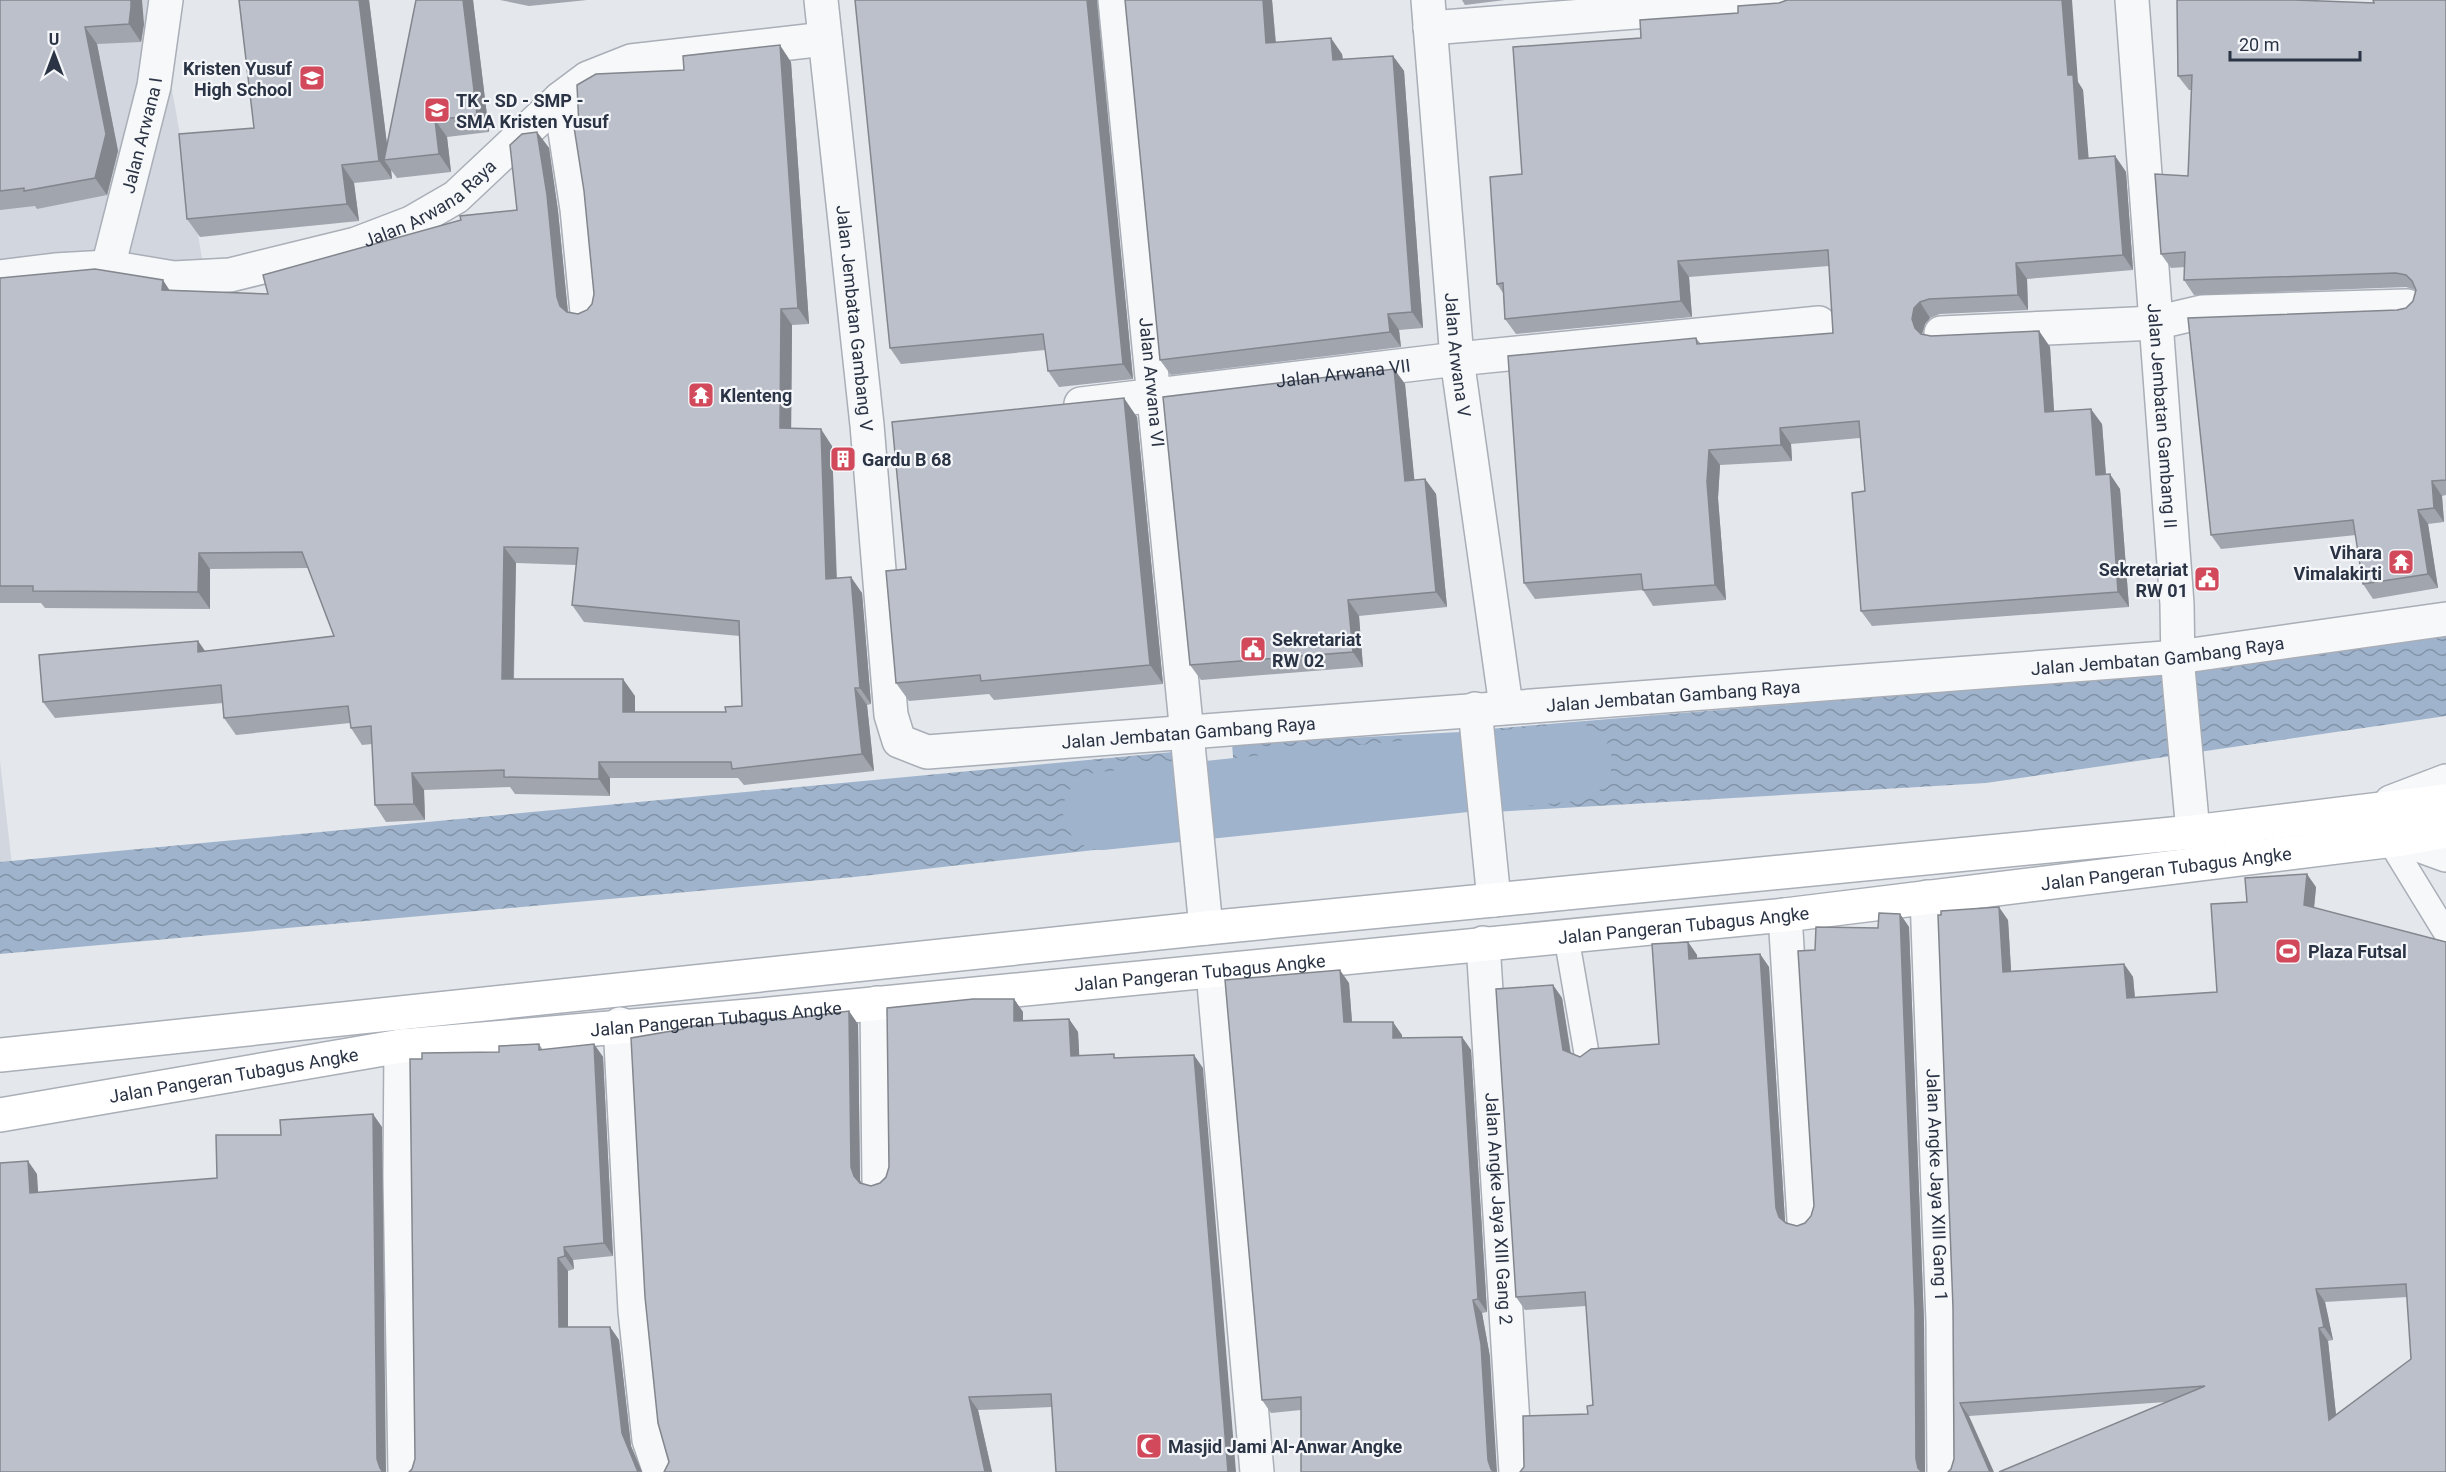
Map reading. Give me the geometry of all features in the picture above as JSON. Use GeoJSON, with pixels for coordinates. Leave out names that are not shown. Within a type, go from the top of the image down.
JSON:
{"type":"FeatureCollection","features":[{"type":"Feature","properties":{"kind":"main road","name":"Jalan Pangeran Tubagus Angke"},"geometry":{"type":"LineString","coordinates":[[0,1055],[1206,928],[1492,887],[2193,832],[2408,805],[2445,830]]}},
{"type":"Feature","properties":{"kind":"main road","name":"Jalan Pangeran Tubagus Angke"},"geometry":{"type":"LineString","coordinates":[[0,1115],[400,1046],[620,1024],[1213,972],[1483,943],[1785,915],[2395,840],[2445,830]]}},
{"type":"Feature","properties":{"kind":"street","name":"Jalan Arwana I"},"geometry":{"type":"LineString","coordinates":[[108,267],[154,86],[166,0]]}},
{"type":"Feature","properties":{"kind":"street","name":"Jalan Jembatan Gambang V"},"geometry":{"type":"LineString","coordinates":[[821,0],[867,425],[891,715],[899,741]]}},
{"type":"Feature","properties":{"kind":"street","name":"Jalan Arwana VI"},"geometry":{"type":"LineString","coordinates":[[1115,0],[1206,928]]}},
{"type":"Feature","properties":{"kind":"street"},"geometry":{"type":"LineString","coordinates":[[1429,14],[1788,0]]}},
{"type":"Feature","properties":{"kind":"street","name":"Jalan Jembatan Gambang II"},"geometry":{"type":"LineString","coordinates":[[2132,0],[2177,604],[2178,663],[2193,832]]}},
{"type":"Feature","properties":{"kind":"street","name":"Jalan Arwana V"},"geometry":{"type":"LineString","coordinates":[[1429,14],[1457,360],[1491,708],[1479,745],[1492,887]]}},
{"type":"Feature","properties":{"kind":"street","name":"Jalan Arwana Raya"},"geometry":{"type":"LineString","coordinates":[[0,278],[56,270],[108,267],[174,278],[230,275],[356,244],[411,223],[456,197],[560,99],[588,78],[631,61],[825,39]]}},
{"type":"Feature","properties":{"kind":"street"},"geometry":{"type":"LineString","coordinates":[[560,99],[577,209],[587,312]]}},
{"type":"Feature","properties":{"kind":"street"},"geometry":{"type":"LineString","coordinates":[[1941,333],[2155,322],[2202,312],[2407,306]]}},
{"type":"Feature","properties":{"kind":"street","name":"Jalan Arwana VII"},"geometry":{"type":"LineString","coordinates":[[1051,407],[1457,360],[1820,323]]}},
{"type":"Feature","properties":{"kind":"street"},"geometry":{"type":"LineString","coordinates":[[867,425],[902,422]]}},
{"type":"Feature","properties":{"kind":"street","name":"Jalan Jembatan Gambang Raya"},"geometry":{"type":"LineString","coordinates":[[899,741],[927,752],[1491,708],[2178,663],[2446,619]]}},
{"type":"Feature","properties":{"kind":"street","name":"Jalan Pangeran Tubagus Angke"},"geometry":{"type":"LineString","coordinates":[[2373,809],[2446,781]]}},
{"type":"Feature","properties":{"kind":"street","name":"Jalan Angke Jaya XIII Gang 1"},"geometry":{"type":"LineString","coordinates":[[1927,897],[1943,1310],[1946,1439],[1944,1472]]}},
{"type":"Feature","properties":{"kind":"street"},"geometry":{"type":"LineString","coordinates":[[1785,915],[1804,1220]]}},
{"type":"Feature","properties":{"kind":"street","name":"Jalan Angke Jaya XIII Gang 2"},"geometry":{"type":"LineString","coordinates":[[1483,943],[1516,1472]]}},
{"type":"Feature","properties":{"kind":"street"},"geometry":{"type":"LineString","coordinates":[[1213,972],[1257,1472]]}},
{"type":"Feature","properties":{"kind":"street"},"geometry":{"type":"LineString","coordinates":[[877,1003],[879,1180]]}},
{"type":"Feature","properties":{"kind":"street"},"geometry":{"type":"LineString","coordinates":[[620,1024],[635,1311],[649,1440],[660,1472]]}},
{"type":"Feature","properties":{"kind":"street"},"geometry":{"type":"LineString","coordinates":[[400,1046],[405,1472]]}},
{"type":"Feature","properties":{"kind":"lane"},"geometry":{"type":"LineString","coordinates":[[2395,840],[2446,933]]}},
{"type":"Feature","properties":{"kind":"lane"},"geometry":{"type":"LineString","coordinates":[[1566,935],[1587,1056]]}},
{"type":"Feature","properties":{"kind":"shaded area"},"geometry":{"type":"Polygon","coordinates":[[[0,0],[156,0],[204,269],[0,306],[0,0]]]}},
{"type":"Feature","properties":{"kind":"shaded area"},"geometry":{"type":"Polygon","coordinates":[[[0,761],[18,917],[0,919],[0,761]]]}},
{"type":"Feature","properties":{"kind":"water"},"geometry":{"type":"Polygon","coordinates":[[[2446,633],[2446,716],[1986,783],[1494,812],[1488,729],[2218,669],[2446,633]]]}},
{"type":"Feature","properties":{"kind":"water"},"geometry":{"type":"Polygon","coordinates":[[[1460,732],[1467,807],[1239,833],[1232,744],[1460,732]]]}},
{"type":"Feature","properties":{"kind":"water"},"geometry":{"type":"Polygon","coordinates":[[[1173,752],[1184,840],[854,877],[0,954],[0,862],[1173,752]]]}},
{"type":"Feature","properties":{"kind":"building"},"geometry":{"type":"Polygon","coordinates":[[[0,0],[131,0],[129,24],[85,27],[106,134],[95,178],[24,191],[24,188],[0,191],[0,0]]]}},
{"type":"Feature","properties":{"kind":"building"},"geometry":{"type":"Polygon","coordinates":[[[239,0],[359,0],[379,161],[342,165],[347,204],[187,219],[179,134],[254,128],[239,0]]]}},
{"type":"Feature","properties":{"kind":"building"},"geometry":{"type":"Polygon","coordinates":[[[416,0],[463,0],[477,115],[435,120],[439,154],[384,160],[416,0]]]}},
{"type":"Feature","properties":{"kind":"building"},"geometry":{"type":"Polygon","coordinates":[[[855,0],[1087,0],[1123,364],[1048,371],[1043,334],[890,348],[855,0]]]}},
{"type":"Feature","properties":{"kind":"building"},"geometry":{"type":"Polygon","coordinates":[[[1125,0],[1263,0],[1266,43],[1331,38],[1333,60],[1393,56],[1412,312],[1388,314],[1390,332],[1160,360],[1125,0]]]}},
{"type":"Feature","properties":{"kind":"building"},"geometry":{"type":"Polygon","coordinates":[[[1787,0],[2062,0],[2068,75],[2073,75],[2079,159],[2115,156],[2123,255],[2016,263],[2018,295],[1929,299],[1920,302],[1914,308],[1912,319],[1915,328],[1921,334],[1931,336],[2039,331],[2045,412],[2091,409],[2096,475],[2110,474],[2118,592],[1861,611],[1852,493],[1865,491],[1859,421],[1780,428],[1781,445],[1709,450],[1707,482],[1715,585],[1643,590],[1641,574],[1524,583],[1508,356],[1696,338],[1697,344],[1833,333],[1828,250],[1678,261],[1681,301],[1505,319],[1503,283],[1497,284],[1490,177],[1522,174],[1513,47],[1641,38],[1640,20],[1738,13],[1738,6],[1779,3],[1787,0]]]}},
{"type":"Feature","properties":{"kind":"building"},"geometry":{"type":"Polygon","coordinates":[[[2177,0],[2374,3],[2373,0],[2446,0],[2446,480],[2432,481],[2434,508],[2418,510],[2428,574],[2363,584],[2353,520],[2211,535],[2188,318],[2397,310],[2406,308],[2413,301],[2416,290],[2406,275],[2396,273],[2184,280],[2185,252],[2161,254],[2155,174],[2188,176],[2192,75],[2178,76],[2177,0]]]}},
{"type":"Feature","properties":{"kind":"building"},"geometry":{"type":"Polygon","coordinates":[[[780,45],[798,308],[781,309],[780,428],[821,429],[826,579],[851,577],[860,688],[855,688],[862,754],[732,769],[731,762],[599,762],[599,779],[504,777],[504,770],[412,773],[414,804],[375,805],[371,726],[351,728],[348,706],[224,718],[221,685],[43,702],[39,655],[198,641],[198,652],[334,636],[302,552],[199,553],[198,592],[33,591],[33,586],[0,586],[0,278],[95,269],[163,280],[162,290],[268,294],[263,275],[461,220],[460,216],[517,210],[510,145],[522,134],[537,132],[547,195],[557,297],[560,306],[567,312],[578,314],[587,310],[592,304],[594,294],[584,191],[574,127],[579,127],[577,85],[596,74],[684,70],[683,56],[780,45]],[[504,547],[502,679],[623,679],[623,712],[726,712],[725,707],[742,706],[739,621],[572,605],[578,548],[504,547]]]}},
{"type":"Feature","properties":{"kind":"building"},"geometry":{"type":"Polygon","coordinates":[[[1394,369],[1405,481],[1425,479],[1436,592],[1348,600],[1353,652],[1190,665],[1163,397],[1394,369]]]}},
{"type":"Feature","properties":{"kind":"building"},"geometry":{"type":"Polygon","coordinates":[[[1124,398],[1150,665],[981,681],[980,675],[896,683],[886,571],[906,569],[892,422],[1124,398]]]}},
{"type":"Feature","properties":{"kind":"building"},"geometry":{"type":"Polygon","coordinates":[[[2307,874],[2304,905],[2446,942],[2446,1472],[1999,1472],[2205,1386],[1960,1403],[1990,1472],[1948,1472],[1954,1459],[1953,1308],[1938,915],[1941,915],[1941,911],[1999,907],[2003,972],[2124,964],[2127,998],[2217,992],[2211,904],[2247,902],[2245,878],[2307,874]],[[2406,1284],[2316,1289],[2324,1327],[2319,1328],[2329,1420],[2411,1359],[2406,1284]]]}},
{"type":"Feature","properties":{"kind":"building"},"geometry":{"type":"Polygon","coordinates":[[[1879,913],[1900,914],[1915,1309],[1916,1459],[1918,1468],[1922,1472],[1520,1472],[1524,1467],[1523,1416],[1588,1414],[1587,1406],[1593,1405],[1585,1292],[1516,1297],[1496,989],[1553,985],[1563,1050],[1580,1057],[1591,1049],[1659,1044],[1652,944],[1688,942],[1689,959],[1760,954],[1776,1208],[1779,1217],[1786,1223],[1797,1226],[1805,1223],[1811,1216],[1814,1206],[1798,951],[1815,950],[1816,927],[1878,928],[1879,913]]]}},
{"type":"Feature","properties":{"kind":"building"},"geometry":{"type":"Polygon","coordinates":[[[1340,970],[1344,1022],[1393,1022],[1393,1038],[1462,1037],[1478,1299],[1473,1300],[1481,1344],[1488,1460],[1494,1472],[1301,1472],[1301,1397],[1262,1400],[1225,980],[1340,970]]]}},
{"type":"Feature","properties":{"kind":"building"},"geometry":{"type":"Polygon","coordinates":[[[973,999],[1014,999],[1014,1021],[1069,1019],[1071,1056],[1114,1054],[1114,1058],[1194,1055],[1228,1472],[1056,1472],[1051,1394],[969,1397],[985,1472],[664,1472],[669,1462],[658,1423],[645,1297],[631,1038],[683,1029],[683,1027],[780,1018],[780,1020],[849,1011],[851,1167],[860,1183],[871,1186],[880,1183],[886,1177],[889,1167],[887,1008],[973,999]]]}},
{"type":"Feature","properties":{"kind":"building"},"geometry":{"type":"Polygon","coordinates":[[[539,1044],[539,1050],[594,1044],[604,1243],[564,1247],[565,1256],[558,1258],[559,1327],[610,1327],[622,1433],[638,1472],[409,1472],[415,1459],[410,1059],[422,1059],[422,1053],[499,1052],[499,1046],[539,1044]]]}},
{"type":"Feature","properties":{"kind":"building"},"geometry":{"type":"Polygon","coordinates":[[[373,1114],[377,1459],[383,1472],[0,1472],[0,1163],[28,1161],[30,1193],[217,1178],[216,1135],[281,1135],[280,1120],[373,1114]]]}},
{"type":"Feature","properties":{"kind":"waterway"},"geometry":{"type":"LineString","coordinates":[[1102,811],[1573,762]]}},
{"type":"Feature","properties":{"kind":"place","name":"Kristen Yusuf High School"},"geometry":{"type":"Point","coordinates":[312,78]}},
{"type":"Feature","properties":{"kind":"place","name":"TK - SD - SMP - SMA Kristen Yusuf"},"geometry":{"type":"Point","coordinates":[437,110]}},
{"type":"Feature","properties":{"kind":"place","name":"Klenteng"},"geometry":{"type":"Point","coordinates":[701,395]}},
{"type":"Feature","properties":{"kind":"place","name":"Gardu B 68"},"geometry":{"type":"Point","coordinates":[843,459]}},
{"type":"Feature","properties":{"kind":"place","name":"Vihara Vimalakirti"},"geometry":{"type":"Point","coordinates":[2401,562]}},
{"type":"Feature","properties":{"kind":"place","name":"Sekretariat RW 01"},"geometry":{"type":"Point","coordinates":[2207,579]}},
{"type":"Feature","properties":{"kind":"place","name":"Sekretariat RW 02"},"geometry":{"type":"Point","coordinates":[1253,649]}},
{"type":"Feature","properties":{"kind":"place","name":"Plaza Futsal"},"geometry":{"type":"Point","coordinates":[2288,951]}},
{"type":"Feature","properties":{"kind":"place","name":"Masjid Jami Al-Anwar Angke"},"geometry":{"type":"Point","coordinates":[1149,1446]}}]}
